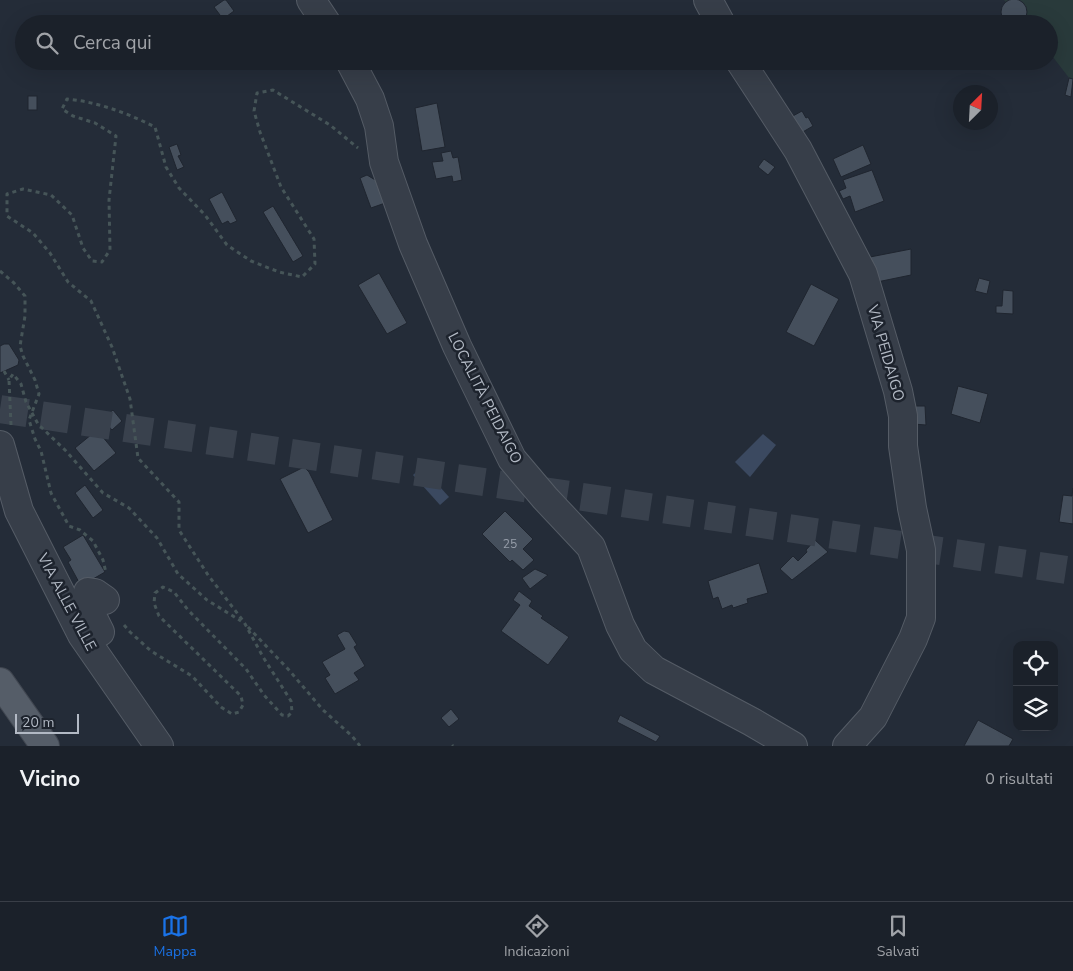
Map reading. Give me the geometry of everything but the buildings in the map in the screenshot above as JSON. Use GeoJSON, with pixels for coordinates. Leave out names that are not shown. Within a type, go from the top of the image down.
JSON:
{"type":"FeatureCollection","features":[{"type":"Feature","properties":{"kind":"main road"},"geometry":{"type":"LineString","coordinates":[[0,682],[45,746]]}},
{"type":"Feature","properties":{"kind":"street"},"geometry":{"type":"LineString","coordinates":[[311,0],[321,15]]}},
{"type":"Feature","properties":{"kind":"street"},"geometry":{"type":"LineString","coordinates":[[708,0],[716,15]]}},
{"type":"Feature","properties":{"kind":"street","name":"LOCALITÀ PEIDAIGO"},"geometry":{"type":"LineString","coordinates":[[355,70],[370,99],[379,126],[384,162],[413,244],[457,346],[512,459],[591,547],[620,624],[633,650],[654,670],[793,746]]}},
{"type":"Feature","properties":{"kind":"street","name":"VIA PEIDAIGO"},"geometry":{"type":"LineString","coordinates":[[746,70],[798,150],[862,274],[898,391],[903,416],[902,446],[921,550],[921,618],[913,639],[873,717],[847,746]]}},
{"type":"Feature","properties":{"kind":"street","name":"VIA ALLE VILLE"},"geometry":{"type":"LineString","coordinates":[[6,439],[19,511],[82,636],[154,739]]}},
{"type":"Feature","properties":{"kind":"street"},"geometry":{"type":"LineString","coordinates":[[105,600],[95,593],[88,592],[85,602],[120,668],[148,705],[156,721],[154,739]]}},
{"type":"Feature","properties":{"kind":"path"},"geometry":{"type":"LineString","coordinates":[[360,746],[352,736],[323,710],[244,622],[208,575],[179,530],[179,502],[138,458],[130,399],[112,347],[91,301],[68,282],[50,253],[33,233],[7,216],[7,194],[23,190],[51,195],[72,215],[83,248],[92,261],[102,262],[110,250],[109,200],[116,136],[95,123],[73,116],[62,109],[67,99],[85,101],[107,107],[136,117],[155,127],[166,167],[179,188],[205,215],[227,245],[251,261],[279,272],[302,277],[315,264],[314,239],[281,187],[254,111],[257,93],[273,90],[330,125],[366,154],[384,162]]}},
{"type":"Feature","properties":{"kind":"path"},"geometry":{"type":"LineString","coordinates":[[0,271],[25,296],[25,316],[20,346],[39,394],[32,413],[29,420],[34,439],[41,451],[55,501],[69,526],[80,530],[93,541],[104,560],[111,592],[105,600],[130,632],[152,652],[192,676],[221,707],[232,714],[239,712],[243,705],[241,696],[160,616],[154,603],[155,593],[163,587],[174,592],[194,617],[246,669],[264,696],[282,715],[288,716],[292,712],[292,701],[263,657],[244,622],[207,600],[178,574],[157,538],[129,508],[103,493],[66,451],[38,424],[32,413],[26,402],[21,384],[13,374],[9,380],[6,439]]}},
{"type":"Feature","properties":{"kind":"path"},"geometry":{"type":"LineString","coordinates":[[4,371],[9,380]]}},
{"type":"Feature","properties":{"kind":"shaded area"},"geometry":{"type":"Polygon","coordinates":[[[1004,0],[1073,0],[1073,83],[1058,64],[1058,15],[1016,15],[1004,0]]]}},
{"type":"Feature","properties":{"kind":"water"},"geometry":{"type":"Polygon","coordinates":[[[763,434],[776,445],[750,477],[735,462],[763,434]]]}},
{"type":"Feature","properties":{"kind":"water"},"geometry":{"type":"Polygon","coordinates":[[[422,467],[449,497],[440,505],[413,475],[422,467]]]}},
{"type":"Feature","properties":{"kind":"tunnel"},"geometry":{"type":"LineString","coordinates":[[0,409],[1073,571]]}}]}
